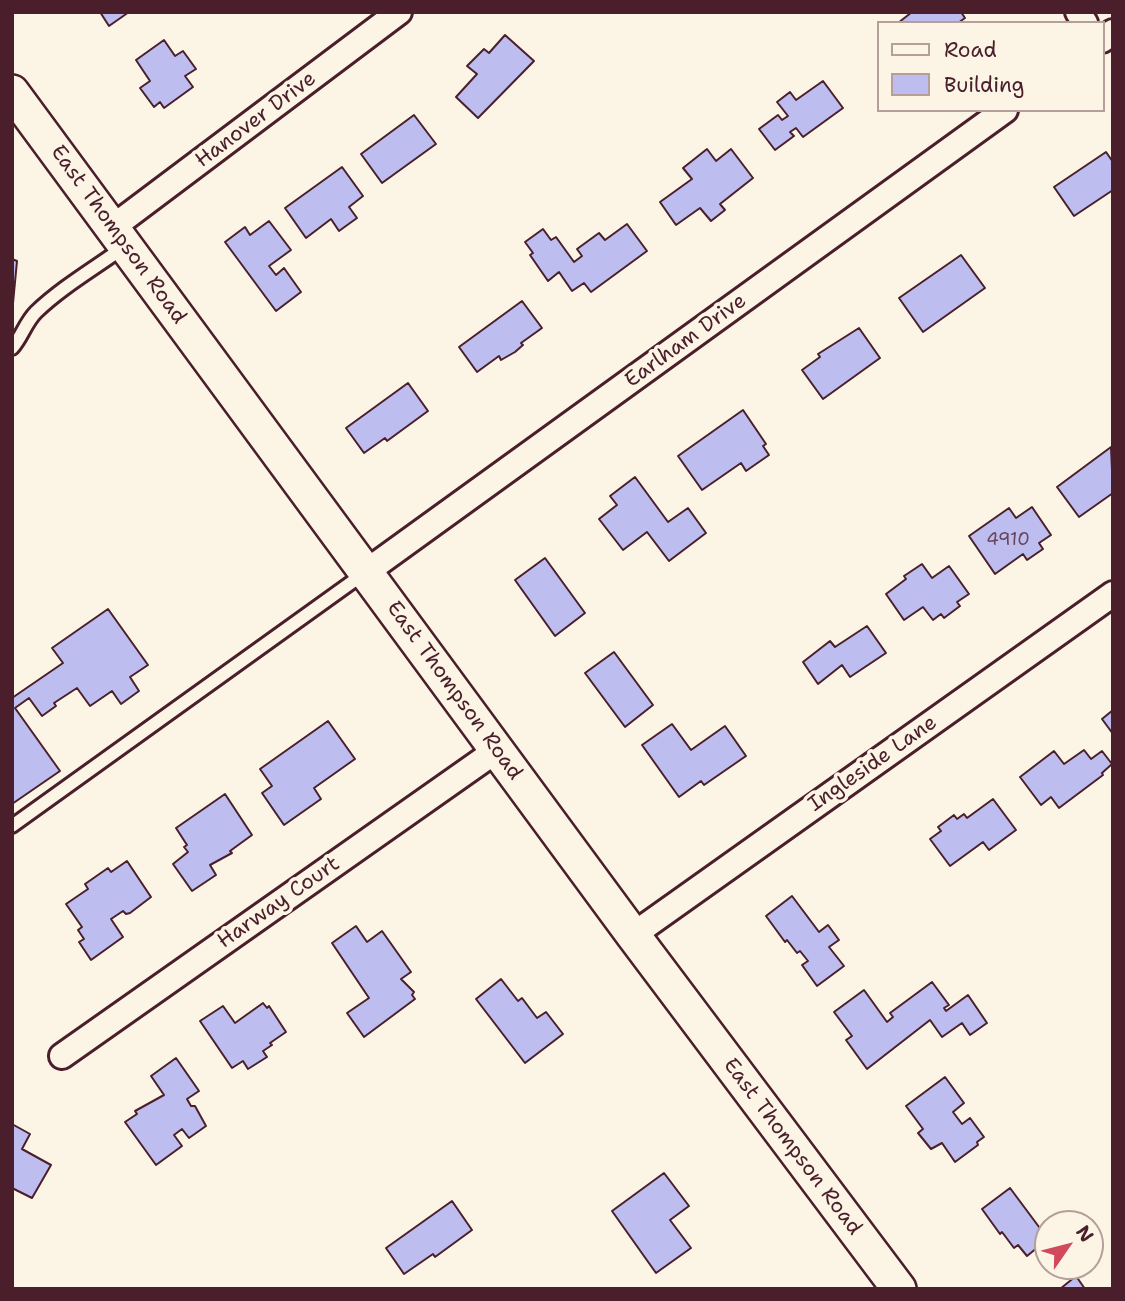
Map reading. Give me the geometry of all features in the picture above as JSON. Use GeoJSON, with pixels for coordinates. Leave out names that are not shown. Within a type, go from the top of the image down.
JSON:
{"type":"FeatureCollection","features":[{"type":"Feature","properties":{"kind":"main road","name":"East Thompson Road"},"geometry":{"type":"LineString","coordinates":[[15,102],[119,236],[898,1289]]}},
{"type":"Feature","properties":{"kind":"street","name":"Hanover Drive"},"geometry":{"type":"LineString","coordinates":[[119,236],[399,12]]}},
{"type":"Feature","properties":{"kind":"street","name":"Earlham Drive"},"geometry":{"type":"LineString","coordinates":[[366,572],[1002,112]]}},
{"type":"Feature","properties":{"kind":"street","name":"Ingleside Lane"},"geometry":{"type":"LineString","coordinates":[[633,934],[1113,594]]}},
{"type":"Feature","properties":{"kind":"street","name":"Harway Court"},"geometry":{"type":"LineString","coordinates":[[62,1056],[497,750]]}},
{"type":"Feature","properties":{"kind":"lane"},"geometry":{"type":"LineString","coordinates":[[12,348],[21,339],[33,315],[119,236]]}},
{"type":"Feature","properties":{"kind":"lane"},"geometry":{"type":"LineString","coordinates":[[12,826],[366,572]]}},
{"type":"Feature","properties":{"kind":"building"},"geometry":{"type":"Polygon","coordinates":[[[100,12],[129,12],[109,26],[100,12]]]}},
{"type":"Feature","properties":{"kind":"building"},"geometry":{"type":"Polygon","coordinates":[[[912,12],[961,12],[965,18],[961,21],[901,21],[912,12]]]}},
{"type":"Feature","properties":{"kind":"building"},"geometry":{"type":"Polygon","coordinates":[[[505,35],[534,61],[478,118],[456,97],[477,74],[467,66],[484,49],[489,53],[505,35]]]}},
{"type":"Feature","properties":{"kind":"building"},"geometry":{"type":"Polygon","coordinates":[[[164,40],[175,56],[183,51],[196,69],[185,76],[193,87],[164,108],[160,102],[154,107],[140,88],[150,81],[136,60],[164,40]]]}},
{"type":"Feature","properties":{"kind":"building"},"geometry":{"type":"Polygon","coordinates":[[[823,81],[843,108],[803,137],[796,128],[790,132],[794,136],[775,150],[759,129],[778,115],[782,120],[788,116],[777,102],[790,92],[796,100],[823,81]]]}},
{"type":"Feature","properties":{"kind":"building"},"geometry":{"type":"Polygon","coordinates":[[[414,115],[436,144],[382,183],[361,154],[414,115]]]}},
{"type":"Feature","properties":{"kind":"building"},"geometry":{"type":"Polygon","coordinates":[[[707,149],[716,161],[731,149],[753,178],[720,204],[725,210],[711,221],[700,208],[676,225],[660,202],[692,179],[683,168],[707,149]]]}},
{"type":"Feature","properties":{"kind":"building"},"geometry":{"type":"Polygon","coordinates":[[[1106,152],[1113,162],[1113,190],[1074,216],[1054,187],[1106,152]]]}},
{"type":"Feature","properties":{"kind":"building"},"geometry":{"type":"Polygon","coordinates":[[[342,167],[363,196],[349,207],[357,218],[339,231],[331,219],[306,238],[285,208],[342,167]]]}},
{"type":"Feature","properties":{"kind":"building"},"geometry":{"type":"Polygon","coordinates":[[[269,221],[291,250],[269,266],[276,275],[284,268],[301,292],[276,311],[225,242],[245,227],[250,235],[269,221]]]}},
{"type":"Feature","properties":{"kind":"building"},"geometry":{"type":"Polygon","coordinates":[[[627,224],[647,251],[591,292],[584,283],[572,291],[559,272],[548,281],[530,255],[533,253],[525,242],[543,229],[551,240],[556,237],[574,262],[582,256],[577,249],[599,233],[605,240],[627,224]]]}},
{"type":"Feature","properties":{"kind":"building"},"geometry":{"type":"Polygon","coordinates":[[[961,255],[985,288],[923,332],[899,298],[961,255]]]}},
{"type":"Feature","properties":{"kind":"building"},"geometry":{"type":"Polygon","coordinates":[[[12,259],[17,261],[12,314],[12,259]]]}},
{"type":"Feature","properties":{"kind":"building"},"geometry":{"type":"Polygon","coordinates":[[[522,301],[542,328],[521,343],[523,345],[515,352],[501,360],[499,356],[477,372],[459,347],[522,301]]]}},
{"type":"Feature","properties":{"kind":"building"},"geometry":{"type":"Polygon","coordinates":[[[859,328],[880,358],[823,399],[802,370],[820,357],[818,354],[859,328]]]}},
{"type":"Feature","properties":{"kind":"building"},"geometry":{"type":"Polygon","coordinates":[[[408,383],[428,411],[387,441],[385,438],[364,453],[346,428],[408,383]]]}},
{"type":"Feature","properties":{"kind":"building"},"geometry":{"type":"Polygon","coordinates":[[[743,410],[766,444],[763,446],[769,455],[746,471],[741,463],[702,490],[678,456],[743,410]]]}},
{"type":"Feature","properties":{"kind":"building"},"geometry":{"type":"Polygon","coordinates":[[[1111,447],[1113,493],[1079,517],[1057,487],[1111,447]]]}},
{"type":"Feature","properties":{"kind":"building"},"geometry":{"type":"Polygon","coordinates":[[[635,477],[668,522],[688,508],[706,533],[669,561],[647,532],[623,550],[599,519],[617,505],[610,496],[635,477]]]}},
{"type":"Feature","properties":{"kind":"building"},"geometry":{"type":"Polygon","coordinates":[[[1032,507],[1051,535],[1039,543],[1043,549],[1027,560],[1023,554],[995,574],[969,536],[1009,508],[1016,518],[1032,507]]]}},
{"type":"Feature","properties":{"kind":"building"},"geometry":{"type":"Polygon","coordinates":[[[545,558],[585,613],[555,636],[515,580],[545,558]]]}},
{"type":"Feature","properties":{"kind":"building"},"geometry":{"type":"Polygon","coordinates":[[[922,564],[932,578],[949,566],[969,594],[957,602],[960,606],[944,618],[941,614],[933,620],[923,607],[904,620],[886,594],[906,579],[904,576],[922,564]]]}},
{"type":"Feature","properties":{"kind":"building"},"geometry":{"type":"Polygon","coordinates":[[[108,609],[148,665],[130,677],[139,691],[121,704],[112,691],[90,706],[77,688],[54,703],[56,706],[42,716],[29,698],[15,708],[60,771],[12,804],[12,698],[63,663],[52,648],[108,609]]]}},
{"type":"Feature","properties":{"kind":"building"},"geometry":{"type":"Polygon","coordinates":[[[867,626],[886,653],[850,677],[842,665],[818,684],[803,662],[830,641],[835,647],[867,626]]]}},
{"type":"Feature","properties":{"kind":"building"},"geometry":{"type":"Polygon","coordinates":[[[614,652],[653,705],[625,727],[585,673],[614,652]]]}},
{"type":"Feature","properties":{"kind":"building"},"geometry":{"type":"Polygon","coordinates":[[[1113,710],[1113,734],[1102,719],[1113,710]]]}},
{"type":"Feature","properties":{"kind":"building"},"geometry":{"type":"Polygon","coordinates":[[[328,721],[355,759],[314,788],[321,799],[284,825],[262,793],[272,786],[260,769],[328,721]]]}},
{"type":"Feature","properties":{"kind":"building"},"geometry":{"type":"Polygon","coordinates":[[[672,724],[691,750],[725,726],[746,756],[704,785],[701,781],[679,797],[642,745],[672,724]]]}},
{"type":"Feature","properties":{"kind":"building"},"geometry":{"type":"Polygon","coordinates":[[[1084,750],[1091,759],[1102,751],[1112,764],[1103,775],[1059,808],[1051,797],[1041,805],[1020,777],[1054,751],[1064,764],[1084,750]]]}},
{"type":"Feature","properties":{"kind":"building"},"geometry":{"type":"Polygon","coordinates":[[[225,794],[252,835],[230,851],[232,853],[210,865],[216,875],[192,891],[173,864],[188,852],[184,847],[187,845],[176,828],[225,794]]]}},
{"type":"Feature","properties":{"kind":"building"},"geometry":{"type":"Polygon","coordinates":[[[993,799],[1016,830],[989,850],[983,842],[950,866],[930,839],[941,831],[938,827],[954,815],[957,819],[964,814],[967,818],[993,799]]]}},
{"type":"Feature","properties":{"kind":"building"},"geometry":{"type":"Polygon","coordinates":[[[127,861],[151,897],[130,913],[123,911],[111,919],[123,937],[91,960],[79,942],[84,939],[78,930],[82,927],[66,904],[88,889],[85,884],[108,868],[111,872],[127,861]]]}},
{"type":"Feature","properties":{"kind":"building"},"geometry":{"type":"Polygon","coordinates":[[[792,896],[819,932],[828,925],[839,940],[829,947],[844,966],[817,986],[802,965],[808,961],[800,951],[797,953],[787,940],[785,942],[766,916],[792,896]]]}},
{"type":"Feature","properties":{"kind":"building"},"geometry":{"type":"Polygon","coordinates":[[[356,926],[367,942],[382,931],[411,972],[401,979],[414,992],[412,995],[415,999],[364,1037],[347,1013],[369,998],[332,943],[356,926]]]}},
{"type":"Feature","properties":{"kind":"building"},"geometry":{"type":"Polygon","coordinates":[[[501,979],[518,1001],[522,998],[537,1018],[546,1012],[563,1034],[525,1063],[476,999],[501,979]]]}},
{"type":"Feature","properties":{"kind":"building"},"geometry":{"type":"Polygon","coordinates":[[[932,982],[949,1005],[944,1008],[946,1011],[968,995],[987,1023],[970,1035],[962,1023],[942,1037],[930,1020],[867,1069],[846,1040],[852,1036],[834,1012],[864,990],[887,1022],[893,1017],[890,1013],[932,982]]]}},
{"type":"Feature","properties":{"kind":"building"},"geometry":{"type":"Polygon","coordinates":[[[263,1003],[267,1008],[269,1006],[286,1032],[263,1051],[267,1057],[248,1069],[243,1061],[232,1068],[200,1021],[223,1006],[235,1023],[263,1003]]]}},
{"type":"Feature","properties":{"kind":"building"},"geometry":{"type":"Polygon","coordinates":[[[176,1058],[199,1091],[187,1099],[191,1106],[195,1106],[206,1126],[189,1138],[182,1129],[174,1135],[182,1146],[156,1165],[125,1122],[137,1114],[135,1111],[164,1095],[151,1076],[176,1058]]]}},
{"type":"Feature","properties":{"kind":"building"},"geometry":{"type":"Polygon","coordinates":[[[945,1077],[964,1103],[953,1112],[962,1124],[970,1118],[984,1137],[977,1142],[978,1145],[955,1162],[942,1143],[931,1149],[918,1133],[923,1129],[906,1106],[945,1077]]]}},
{"type":"Feature","properties":{"kind":"building"},"geometry":{"type":"Polygon","coordinates":[[[12,1124],[30,1134],[22,1149],[51,1165],[32,1198],[12,1188],[12,1124]]]}},
{"type":"Feature","properties":{"kind":"building"},"geometry":{"type":"Polygon","coordinates":[[[664,1173],[689,1206],[670,1220],[691,1248],[656,1273],[612,1211],[664,1173]]]}},
{"type":"Feature","properties":{"kind":"building"},"geometry":{"type":"Polygon","coordinates":[[[1010,1188],[1034,1220],[1034,1250],[1027,1256],[1018,1245],[1014,1248],[982,1209],[1010,1188]]]}},
{"type":"Feature","properties":{"kind":"building"},"geometry":{"type":"Polygon","coordinates":[[[452,1201],[472,1230],[435,1257],[433,1254],[404,1274],[386,1248],[452,1201]]]}},
{"type":"Feature","properties":{"kind":"building"},"geometry":{"type":"Polygon","coordinates":[[[1071,1280],[1079,1280],[1085,1289],[1060,1289],[1071,1280]]]}}]}
